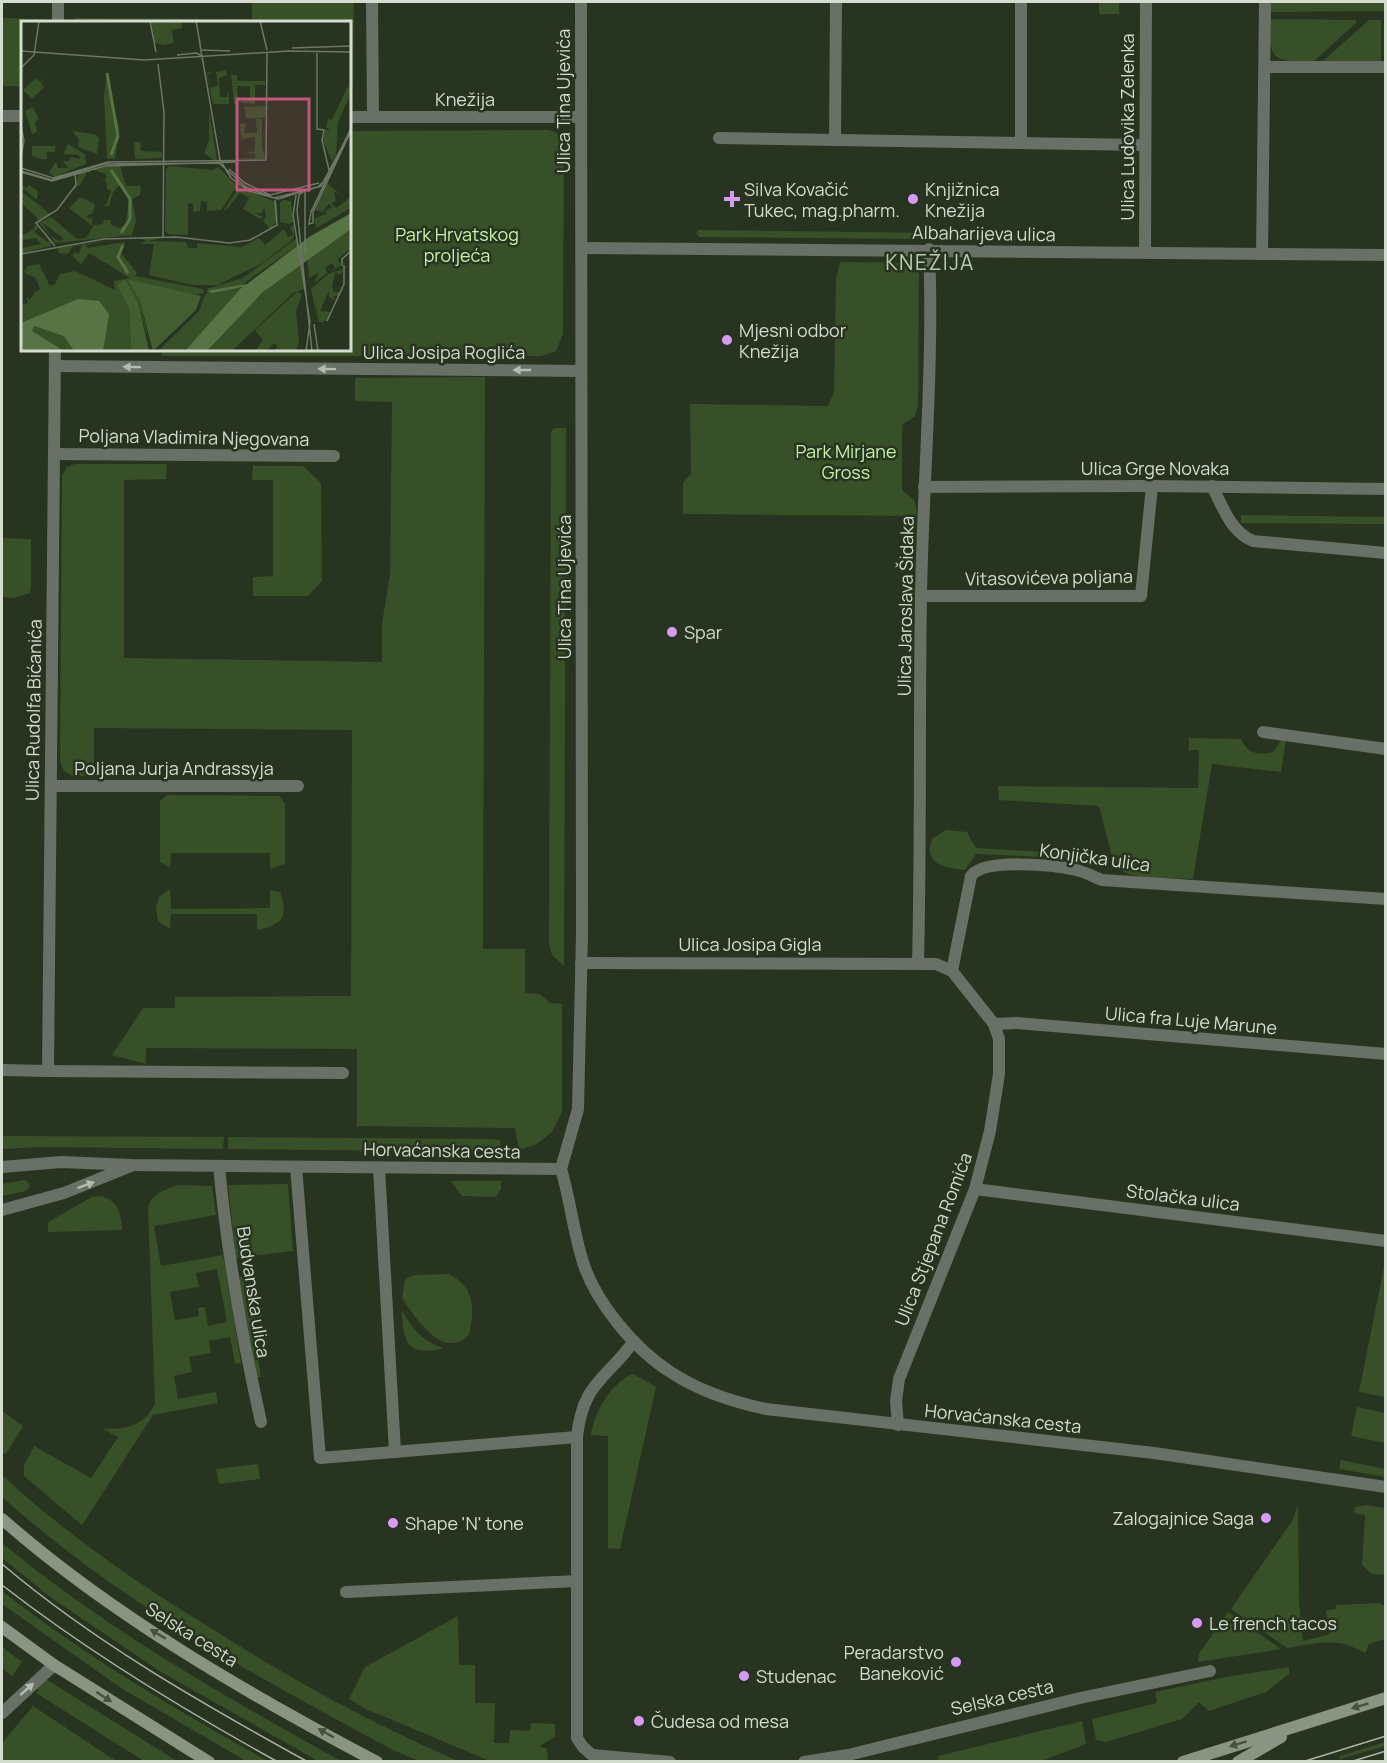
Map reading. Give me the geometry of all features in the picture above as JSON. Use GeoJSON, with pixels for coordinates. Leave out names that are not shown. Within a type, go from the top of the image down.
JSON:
{"type":"FeatureCollection","features":[{"type":"Feature","properties":{"kind":"main road","name":"Selska cesta"},"geometry":{"type":"LineString","coordinates":[[2,1519],[71,1576],[144,1626],[269,1702],[377,1761]]}},
{"type":"Feature","properties":{"kind":"main road"},"geometry":{"type":"LineString","coordinates":[[2,1628],[54,1665],[209,1761]]}},
{"type":"Feature","properties":{"kind":"main road"},"geometry":{"type":"LineString","coordinates":[[1183,1761],[1386,1698]]}},
{"type":"Feature","properties":{"kind":"main road"},"geometry":{"type":"LineString","coordinates":[[1238,1761],[1274,1740],[1334,1713]]}},
{"type":"Feature","properties":{"kind":"street"},"geometry":{"type":"LineString","coordinates":[[58,2],[58,21]]}},
{"type":"Feature","properties":{"kind":"street"},"geometry":{"type":"LineString","coordinates":[[372,2],[373,117]]}},
{"type":"Feature","properties":{"kind":"street","name":"Ulica Tina Ujevića"},"geometry":{"type":"LineString","coordinates":[[561,1169],[578,1109],[581,963],[581,2]]}},
{"type":"Feature","properties":{"kind":"street"},"geometry":{"type":"LineString","coordinates":[[835,140],[836,2]]}},
{"type":"Feature","properties":{"kind":"street"},"geometry":{"type":"LineString","coordinates":[[1021,2],[1021,142]]}},
{"type":"Feature","properties":{"kind":"street","name":"Ulica Ludovika Zelenka"},"geometry":{"type":"LineString","coordinates":[[1145,252],[1146,2]]}},
{"type":"Feature","properties":{"kind":"street"},"geometry":{"type":"LineString","coordinates":[[1262,254],[1265,2]]}},
{"type":"Feature","properties":{"kind":"street"},"geometry":{"type":"LineString","coordinates":[[1265,67],[1386,67]]}},
{"type":"Feature","properties":{"kind":"street"},"geometry":{"type":"LineString","coordinates":[[2,117],[21,117]]}},
{"type":"Feature","properties":{"kind":"street","name":"Knežija"},"geometry":{"type":"LineString","coordinates":[[351,117],[581,117]]}},
{"type":"Feature","properties":{"kind":"street"},"geometry":{"type":"LineString","coordinates":[[719,138],[1145,145]]}},
{"type":"Feature","properties":{"kind":"street","name":"Albaharijeva ulica"},"geometry":{"type":"LineString","coordinates":[[582,248],[929,249],[1386,255]]}},
{"type":"Feature","properties":{"kind":"street","name":"Ulica Jaroslava Šidaka"},"geometry":{"type":"LineString","coordinates":[[918,963],[922,825],[921,596],[929,399],[929,249]]}},
{"type":"Feature","properties":{"kind":"street","name":"Ulica Rudolfa Bićanića"},"geometry":{"type":"LineString","coordinates":[[48,1071],[56,351]]}},
{"type":"Feature","properties":{"kind":"street","name":"Ulica Josipa Roglića"},"geometry":{"type":"LineString","coordinates":[[55,366],[581,371]]}},
{"type":"Feature","properties":{"kind":"street","name":"Poljana Vladimira Njegovana"},"geometry":{"type":"LineString","coordinates":[[54,454],[334,456]]}},
{"type":"Feature","properties":{"kind":"street","name":"Vitasovićeva poljana"},"geometry":{"type":"LineString","coordinates":[[921,596],[1141,596],[1152,486]]}},
{"type":"Feature","properties":{"kind":"street"},"geometry":{"type":"LineString","coordinates":[[1212,486],[1232,525],[1240,535],[1252,541],[1386,553]]}},
{"type":"Feature","properties":{"kind":"street","name":"Ulica Grge Novaka"},"geometry":{"type":"LineString","coordinates":[[924,487],[1212,486],[1386,489]]}},
{"type":"Feature","properties":{"kind":"street"},"geometry":{"type":"LineString","coordinates":[[1263,732],[1386,749]]}},
{"type":"Feature","properties":{"kind":"street","name":"Poljana Jurja Andrassyja"},"geometry":{"type":"LineString","coordinates":[[51,786],[298,786]]}},
{"type":"Feature","properties":{"kind":"street","name":"Konjička ulica"},"geometry":{"type":"LineString","coordinates":[[952,971],[971,876],[974,871],[989,866],[1076,870],[1102,880],[1386,899]]}},
{"type":"Feature","properties":{"kind":"street","name":"Ulica Josipa Gigla"},"geometry":{"type":"LineString","coordinates":[[581,963],[918,963]]}},
{"type":"Feature","properties":{"kind":"street"},"geometry":{"type":"LineString","coordinates":[[918,963],[936,964],[952,971]]}},
{"type":"Feature","properties":{"kind":"street","name":"Ulica Stjepana Romića"},"geometry":{"type":"LineString","coordinates":[[898,1425],[896,1401],[899,1379],[975,1188],[997,1097],[999,1039],[994,1024],[952,971]]}},
{"type":"Feature","properties":{"kind":"street","name":"Ulica fra Luje Marune"},"geometry":{"type":"LineString","coordinates":[[994,1024],[1017,1023],[1386,1054]]}},
{"type":"Feature","properties":{"kind":"street"},"geometry":{"type":"LineString","coordinates":[[2,1070],[343,1073]]}},
{"type":"Feature","properties":{"kind":"street","name":"Horvaćanska cesta"},"geometry":{"type":"LineString","coordinates":[[2,1167],[91,1161],[132,1165],[561,1169],[569,1194],[582,1260],[591,1283],[605,1307],[634,1341],[671,1373],[734,1402],[766,1409],[1154,1453],[1386,1487]]}},
{"type":"Feature","properties":{"kind":"street","name":"Horvaćanska cesta"},"geometry":{"type":"LineString","coordinates":[[2,1210],[64,1193],[132,1165]]}},
{"type":"Feature","properties":{"kind":"street","name":"Budvanska ulica"},"geometry":{"type":"LineString","coordinates":[[219,1166],[226,1242],[240,1331],[261,1422]]}},
{"type":"Feature","properties":{"kind":"street"},"geometry":{"type":"LineString","coordinates":[[296,1167],[320,1458],[577,1437]]}},
{"type":"Feature","properties":{"kind":"street"},"geometry":{"type":"LineString","coordinates":[[379,1168],[395,1452]]}},
{"type":"Feature","properties":{"kind":"street","name":"Stolačka ulica"},"geometry":{"type":"LineString","coordinates":[[975,1188],[1386,1241]]}},
{"type":"Feature","properties":{"kind":"street"},"geometry":{"type":"LineString","coordinates":[[634,1341],[586,1398],[580,1413],[577,1437],[577,1737],[583,1748],[592,1755],[670,1761]]}},
{"type":"Feature","properties":{"kind":"street"},"geometry":{"type":"LineString","coordinates":[[346,1592],[577,1581]]}},
{"type":"Feature","properties":{"kind":"street"},"geometry":{"type":"LineString","coordinates":[[2,1713],[54,1665]]}},
{"type":"Feature","properties":{"kind":"street","name":"Selska cesta"},"geometry":{"type":"LineString","coordinates":[[804,1761],[848,1755],[1014,1713],[1210,1671]]}},
{"type":"Feature","properties":{"kind":"green space"},"geometry":{"type":"Polygon","coordinates":[[[252,2],[354,2],[353,88],[351,88],[351,21],[75,21],[75,18],[252,19],[252,2]]]}},
{"type":"Feature","properties":{"kind":"green space"},"geometry":{"type":"Polygon","coordinates":[[[1099,2],[1119,2],[1119,14],[1099,14],[1099,2]]]}},
{"type":"Feature","properties":{"kind":"green space"},"geometry":{"type":"Polygon","coordinates":[[[1269,2],[1385,2],[1385,11],[1269,12],[1269,2]]]}},
{"type":"Feature","properties":{"kind":"green space"},"geometry":{"type":"Polygon","coordinates":[[[2,18],[43,19],[43,21],[21,21],[21,86],[2,86],[2,18]]]}},
{"type":"Feature","properties":{"kind":"green space"},"geometry":{"type":"Polygon","coordinates":[[[1269,19],[1355,20],[1357,22],[1313,62],[1300,62],[1282,59],[1272,51],[1269,19]]]}},
{"type":"Feature","properties":{"kind":"green space"},"geometry":{"type":"Polygon","coordinates":[[[1369,20],[1381,20],[1381,63],[1322,62],[1369,20]]]}},
{"type":"Feature","properties":{"kind":"green space","name":"Park Hrvatskog proljeća"},"geometry":{"type":"Polygon","coordinates":[[[549,130],[557,133],[564,154],[563,334],[556,351],[541,356],[162,356],[162,351],[351,351],[351,131],[549,130]]]}},
{"type":"Feature","properties":{"kind":"green space"},"geometry":{"type":"Polygon","coordinates":[[[698,230],[1014,234],[1021,236],[1019,240],[700,237],[696,233],[698,230]]]}},
{"type":"Feature","properties":{"kind":"green space","name":"Park Mirjane Gross"},"geometry":{"type":"Polygon","coordinates":[[[840,262],[919,263],[918,406],[915,416],[902,425],[902,490],[915,501],[917,516],[683,514],[683,482],[691,474],[690,404],[828,406],[834,392],[836,279],[840,262]]]}},
{"type":"Feature","properties":{"kind":"green space"},"geometry":{"type":"Polygon","coordinates":[[[485,377],[483,949],[525,949],[525,993],[539,994],[550,1003],[562,1004],[562,1112],[552,1132],[537,1144],[519,1150],[515,1128],[357,1126],[357,1049],[146,1048],[146,1064],[112,1055],[143,1008],[175,1008],[175,997],[351,996],[352,730],[94,728],[94,763],[89,764],[89,776],[73,776],[64,771],[60,760],[62,475],[67,467],[75,464],[167,464],[166,479],[124,480],[124,658],[382,662],[382,624],[390,574],[392,402],[355,401],[355,378],[485,377]]]}},
{"type":"Feature","properties":{"kind":"green space"},"geometry":{"type":"Polygon","coordinates":[[[554,428],[566,428],[564,966],[552,955],[549,945],[551,432],[554,428]]]}},
{"type":"Feature","properties":{"kind":"green space"},"geometry":{"type":"Polygon","coordinates":[[[253,466],[303,466],[321,483],[322,581],[308,596],[253,596],[253,577],[273,576],[273,480],[252,480],[253,466]]]}},
{"type":"Feature","properties":{"kind":"green space"},"geometry":{"type":"Polygon","coordinates":[[[1241,515],[1385,517],[1385,524],[1241,523],[1241,515]]]}},
{"type":"Feature","properties":{"kind":"green space"},"geometry":{"type":"Polygon","coordinates":[[[2,538],[31,539],[30,593],[13,598],[2,597],[2,538]]]}},
{"type":"Feature","properties":{"kind":"green space"},"geometry":{"type":"Polygon","coordinates":[[[1189,738],[1241,739],[1246,748],[1263,754],[1273,752],[1282,739],[1286,740],[1281,772],[1212,764],[1193,879],[1151,878],[1120,870],[1114,864],[1099,806],[999,800],[998,786],[1198,788],[1199,750],[1189,750],[1189,738]]]}},
{"type":"Feature","properties":{"kind":"green space"},"geometry":{"type":"Polygon","coordinates":[[[167,795],[279,796],[285,804],[285,864],[270,869],[270,853],[171,853],[170,868],[160,862],[160,801],[167,795]]]}},
{"type":"Feature","properties":{"kind":"green space"},"geometry":{"type":"Polygon","coordinates":[[[946,830],[967,832],[976,848],[1094,855],[1096,859],[976,854],[965,870],[951,868],[933,860],[930,848],[932,839],[946,830]]]}},
{"type":"Feature","properties":{"kind":"green space"},"geometry":{"type":"Polygon","coordinates":[[[170,889],[171,909],[270,908],[270,890],[280,892],[284,908],[283,914],[278,922],[257,930],[257,914],[171,914],[170,929],[158,921],[156,907],[159,897],[170,889]]]}},
{"type":"Feature","properties":{"kind":"green space"},"geometry":{"type":"Polygon","coordinates":[[[2,1136],[224,1137],[223,1149],[43,1147],[2,1149],[2,1136]]]}},
{"type":"Feature","properties":{"kind":"green space"},"geometry":{"type":"Polygon","coordinates":[[[228,1137],[494,1139],[500,1141],[501,1152],[228,1149],[228,1137]]]}},
{"type":"Feature","properties":{"kind":"green space"},"geometry":{"type":"Polygon","coordinates":[[[26,1180],[30,1186],[26,1191],[2,1196],[2,1184],[26,1180]]]}},
{"type":"Feature","properties":{"kind":"green space"},"geometry":{"type":"Polygon","coordinates":[[[451,1181],[501,1181],[501,1189],[496,1197],[462,1196],[451,1181]]]}},
{"type":"Feature","properties":{"kind":"green space"},"geometry":{"type":"Polygon","coordinates":[[[288,1184],[293,1251],[236,1258],[228,1185],[288,1184]]]}},
{"type":"Feature","properties":{"kind":"green space"},"geometry":{"type":"Polygon","coordinates":[[[179,1185],[212,1186],[216,1215],[154,1226],[161,1266],[223,1255],[241,1363],[235,1364],[230,1337],[209,1341],[211,1353],[189,1357],[192,1372],[174,1376],[178,1399],[216,1392],[218,1403],[153,1415],[82,1525],[24,1476],[24,1465],[34,1446],[91,1478],[118,1437],[102,1428],[133,1425],[145,1418],[155,1404],[148,1208],[152,1199],[164,1190],[179,1185]],[[217,1269],[196,1273],[199,1287],[170,1292],[175,1320],[199,1316],[198,1308],[205,1307],[208,1326],[227,1322],[217,1269]]]}},
{"type":"Feature","properties":{"kind":"green space"},"geometry":{"type":"Polygon","coordinates":[[[101,1196],[112,1201],[118,1209],[122,1230],[48,1232],[48,1222],[92,1197],[101,1196]]]}},
{"type":"Feature","properties":{"kind":"green space"},"geometry":{"type":"Polygon","coordinates":[[[1384,1267],[1386,1267],[1385,1397],[1359,1392],[1384,1267]]]}},
{"type":"Feature","properties":{"kind":"green space"},"geometry":{"type":"Polygon","coordinates":[[[448,1274],[464,1285],[472,1307],[469,1335],[459,1342],[449,1343],[439,1340],[430,1333],[402,1298],[405,1280],[414,1275],[448,1274]]]}},
{"type":"Feature","properties":{"kind":"green space"},"geometry":{"type":"Polygon","coordinates":[[[239,1277],[243,1277],[248,1312],[261,1310],[262,1323],[252,1324],[261,1377],[257,1377],[239,1277]]]}},
{"type":"Feature","properties":{"kind":"green space"},"geometry":{"type":"Polygon","coordinates":[[[402,1310],[419,1334],[444,1348],[422,1350],[410,1345],[404,1331],[402,1310]]]}},
{"type":"Feature","properties":{"kind":"green space"},"geometry":{"type":"Polygon","coordinates":[[[633,1374],[656,1387],[620,1549],[608,1548],[608,1436],[591,1435],[604,1400],[617,1385],[633,1374]]]}},
{"type":"Feature","properties":{"kind":"green space"},"geometry":{"type":"Polygon","coordinates":[[[1357,1407],[1385,1413],[1385,1443],[1351,1436],[1357,1407]]]}},
{"type":"Feature","properties":{"kind":"green space"},"geometry":{"type":"Polygon","coordinates":[[[2,1411],[23,1426],[6,1454],[2,1453],[2,1411]]]}},
{"type":"Feature","properties":{"kind":"green space"},"geometry":{"type":"Polygon","coordinates":[[[1341,1460],[1385,1469],[1385,1477],[1339,1469],[1341,1460]]]}},
{"type":"Feature","properties":{"kind":"green space"},"geometry":{"type":"Polygon","coordinates":[[[258,1464],[260,1479],[219,1484],[216,1469],[258,1464]]]}},
{"type":"Feature","properties":{"kind":"green space"},"geometry":{"type":"Polygon","coordinates":[[[2,1475],[78,1538],[131,1577],[186,1613],[333,1700],[458,1761],[419,1761],[393,1750],[290,1694],[190,1635],[141,1604],[46,1535],[2,1497],[2,1475]]]}},
{"type":"Feature","properties":{"kind":"green space"},"geometry":{"type":"Polygon","coordinates":[[[1298,1505],[1299,1603],[1303,1641],[1330,1634],[1326,1610],[1336,1609],[1336,1605],[1380,1603],[1385,1607],[1385,1639],[1369,1644],[1365,1653],[1345,1644],[1327,1642],[1287,1648],[1231,1609],[1292,1521],[1298,1505]]]}},
{"type":"Feature","properties":{"kind":"green space"},"geometry":{"type":"Polygon","coordinates":[[[1367,1505],[1385,1508],[1385,1575],[1372,1574],[1362,1565],[1365,1515],[1354,1513],[1355,1507],[1367,1505]]]}},
{"type":"Feature","properties":{"kind":"green space"},"geometry":{"type":"Polygon","coordinates":[[[2,1543],[124,1633],[253,1712],[341,1761],[318,1761],[161,1672],[53,1599],[2,1558],[2,1543]]]}},
{"type":"Feature","properties":{"kind":"green space"},"geometry":{"type":"Polygon","coordinates":[[[2,1591],[98,1660],[268,1761],[246,1761],[121,1688],[2,1604],[2,1591]]]}},
{"type":"Feature","properties":{"kind":"green space"},"geometry":{"type":"Polygon","coordinates":[[[1228,1612],[1281,1649],[1198,1662],[1199,1654],[1228,1612]]]}},
{"type":"Feature","properties":{"kind":"green space"},"geometry":{"type":"Polygon","coordinates":[[[458,1616],[459,1665],[475,1665],[475,1703],[495,1703],[494,1743],[509,1743],[510,1730],[530,1731],[531,1723],[555,1724],[555,1737],[539,1746],[547,1749],[548,1761],[490,1761],[366,1709],[349,1699],[365,1667],[458,1616]]]}},
{"type":"Feature","properties":{"kind":"green space"},"geometry":{"type":"Polygon","coordinates":[[[2,1647],[22,1662],[12,1676],[2,1668],[2,1647]]]}},
{"type":"Feature","properties":{"kind":"green space"},"geometry":{"type":"Polygon","coordinates":[[[1289,1667],[1289,1674],[1266,1692],[1209,1711],[1199,1702],[1182,1719],[1106,1742],[1096,1740],[1092,1719],[1157,1703],[1155,1692],[1289,1667]]]}},
{"type":"Feature","properties":{"kind":"green space"},"geometry":{"type":"Polygon","coordinates":[[[44,1678],[177,1761],[144,1761],[36,1693],[44,1678]]]}},
{"type":"Feature","properties":{"kind":"green space"},"geometry":{"type":"Polygon","coordinates":[[[33,1706],[116,1761],[2,1761],[2,1743],[33,1706]]]}},
{"type":"Feature","properties":{"kind":"green space"},"geometry":{"type":"Polygon","coordinates":[[[1082,1721],[1086,1744],[1041,1761],[939,1761],[938,1756],[1082,1721]]]}},
{"type":"Feature","properties":{"kind":"green space"},"geometry":{"type":"Polygon","coordinates":[[[1385,1742],[1385,1746],[1340,1759],[1340,1756],[1385,1742]]]}},
{"type":"Feature","properties":{"kind":"tram line"},"geometry":{"type":"LineString","coordinates":[[2,1564],[74,1620],[149,1670],[308,1762]]}},
{"type":"Feature","properties":{"kind":"tram line"},"geometry":{"type":"LineString","coordinates":[[2,1585],[136,1679],[278,1762]]}},
{"type":"Feature","properties":{"kind":"tram line"},"geometry":{"type":"LineString","coordinates":[[1302,1762],[1386,1736]]}},
{"type":"Feature","properties":{"kind":"tram line"},"geometry":{"type":"LineString","coordinates":[[1350,1762],[1386,1751]]}},
{"type":"Feature","properties":{"kind":"place","name":"Silva Kovačić Tukec, mag.pharm."},"geometry":{"type":"Point","coordinates":[732,199]}},
{"type":"Feature","properties":{"kind":"place","name":"Knjižnica Knežija"},"geometry":{"type":"Point","coordinates":[913,199]}},
{"type":"Feature","properties":{"kind":"place","name":"Mjesni odbor Knežija"},"geometry":{"type":"Point","coordinates":[727,340]}},
{"type":"Feature","properties":{"kind":"place","name":"Spar"},"geometry":{"type":"Point","coordinates":[672,632]}},
{"type":"Feature","properties":{"kind":"place","name":"Zalogajnice Saga"},"geometry":{"type":"Point","coordinates":[1266,1518]}},
{"type":"Feature","properties":{"kind":"place","name":"Shape 'N' tone"},"geometry":{"type":"Point","coordinates":[393,1523]}},
{"type":"Feature","properties":{"kind":"place","name":"Le french tacos"},"geometry":{"type":"Point","coordinates":[1197,1623]}},
{"type":"Feature","properties":{"kind":"place","name":"Peradarstvo Baneković"},"geometry":{"type":"Point","coordinates":[956,1662]}},
{"type":"Feature","properties":{"kind":"place","name":"Studenac"},"geometry":{"type":"Point","coordinates":[744,1676]}},
{"type":"Feature","properties":{"kind":"place","name":"Čudesa od mesa"},"geometry":{"type":"Point","coordinates":[639,1721]}},
{"type":"Feature","properties":{"kind":"district","name":"KNEŽIJA"},"geometry":{"type":"Point","coordinates":[930,262]}}]}
